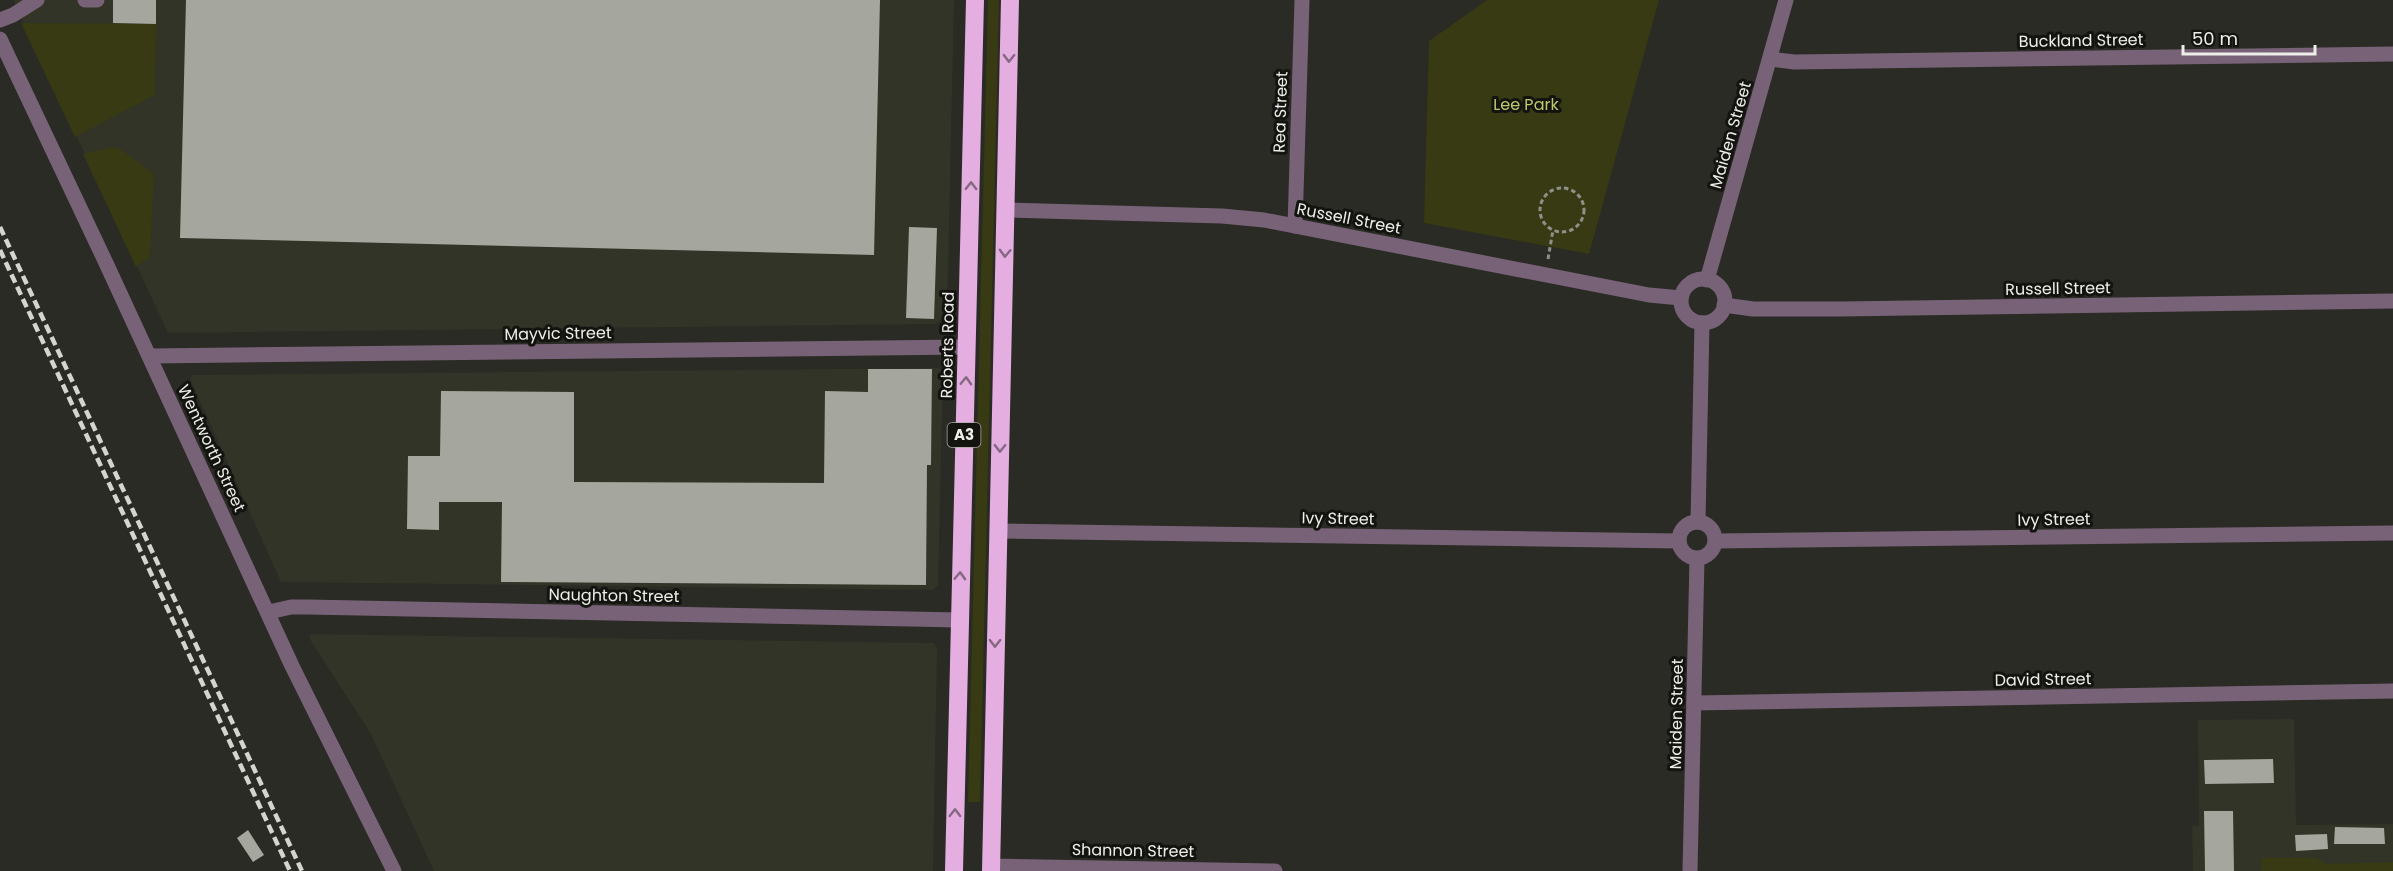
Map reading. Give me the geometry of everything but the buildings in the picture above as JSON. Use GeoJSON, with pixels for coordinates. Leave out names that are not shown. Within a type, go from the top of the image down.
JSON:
{"type":"FeatureCollection","features":[{"type":"Feature","properties":{"kind":"highway","name":"Roberts Road"},"geometry":{"type":"LineString","coordinates":[[954,871],[975,0]]}},
{"type":"Feature","properties":{"kind":"highway","name":"A3"},"geometry":{"type":"LineString","coordinates":[[991,868],[1010,0]]}},
{"type":"Feature","properties":{"kind":"street"},"geometry":{"type":"LineString","coordinates":[[0,20],[37,0]]}},
{"type":"Feature","properties":{"kind":"street"},"geometry":{"type":"LineString","coordinates":[[85,0],[97,0]]}},
{"type":"Feature","properties":{"kind":"street","name":"Rea Street"},"geometry":{"type":"LineString","coordinates":[[1295,226],[1302,0]]}},
{"type":"Feature","properties":{"kind":"street","name":"Maiden Street"},"geometry":{"type":"LineString","coordinates":[[1707,280],[1786,0]]}},
{"type":"Feature","properties":{"kind":"street","name":"Wentworth Street"},"geometry":{"type":"LineString","coordinates":[[0,39],[312,707],[394,871]]}},
{"type":"Feature","properties":{"kind":"street","name":"Buckland Street"},"geometry":{"type":"LineString","coordinates":[[1770,59],[1794,62],[2393,54]]}},
{"type":"Feature","properties":{"kind":"street","name":"Russell Street"},"geometry":{"type":"LineString","coordinates":[[1006,210],[1222,216],[1264,220],[1649,295],[1681,298]]}},
{"type":"Feature","properties":{"kind":"street"},"geometry":{"type":"LineString","coordinates":[[1696,280],[1707,280],[1721,289],[1724,305],[1718,317],[1702,323],[1686,315],[1682,308],[1681,298],[1690,283],[1696,280]]}},
{"type":"Feature","properties":{"kind":"street","name":"Russell Street"},"geometry":{"type":"LineString","coordinates":[[1724,305],[1753,309],[1840,309],[2393,301]]}},
{"type":"Feature","properties":{"kind":"street"},"geometry":{"type":"LineString","coordinates":[[1698,522],[1702,323]]}},
{"type":"Feature","properties":{"kind":"street","name":"Mayvic Street"},"geometry":{"type":"LineString","coordinates":[[150,356],[967,347]]}},
{"type":"Feature","properties":{"kind":"street"},"geometry":{"type":"LineString","coordinates":[[1698,522],[1709,525],[1716,541],[1712,551],[1703,558],[1697,559],[1682,551],[1679,541],[1682,529],[1698,522]]}},
{"type":"Feature","properties":{"kind":"street","name":"Ivy Street"},"geometry":{"type":"LineString","coordinates":[[998,531],[1679,541]]}},
{"type":"Feature","properties":{"kind":"street","name":"Ivy Street"},"geometry":{"type":"LineString","coordinates":[[1716,541],[2393,533]]}},
{"type":"Feature","properties":{"kind":"street","name":"Maiden Street"},"geometry":{"type":"LineString","coordinates":[[1690,871],[1697,559]]}},
{"type":"Feature","properties":{"kind":"street","name":"Naughton Street"},"geometry":{"type":"LineString","coordinates":[[268,612],[291,607],[308,607],[959,620]]}},
{"type":"Feature","properties":{"kind":"street","name":"David Street"},"geometry":{"type":"LineString","coordinates":[[1694,703],[2393,691]]}},
{"type":"Feature","properties":{"kind":"street","name":"Shannon Street"},"geometry":{"type":"LineString","coordinates":[[991,868],[1275,871]]}},
{"type":"Feature","properties":{"kind":"path"},"geometry":{"type":"LineString","coordinates":[[1556,189],[1571,189],[1577,193],[1584,205],[1583,219],[1574,229],[1560,232],[1553,230],[1547,226],[1540,212],[1544,197],[1556,189]]}},
{"type":"Feature","properties":{"kind":"path"},"geometry":{"type":"LineString","coordinates":[[1545,275],[1553,230]]}},
{"type":"Feature","properties":{"kind":"shaded area"},"geometry":{"type":"Polygon","coordinates":[[[13,0],[954,0],[947,314],[936,324],[168,333],[13,0]]]}},
{"type":"Feature","properties":{"kind":"shaded area"},"geometry":{"type":"Polygon","coordinates":[[[938,368],[943,371],[938,585],[933,590],[281,582],[190,379],[192,375],[938,368]]]}},
{"type":"Feature","properties":{"kind":"shaded area"},"geometry":{"type":"Polygon","coordinates":[[[311,634],[933,643],[937,648],[933,871],[434,871],[371,734],[309,638],[311,634]]]}},
{"type":"Feature","properties":{"kind":"shaded area"},"geometry":{"type":"Polygon","coordinates":[[[2294,719],[2296,825],[2393,824],[2393,871],[2193,871],[2192,826],[2199,826],[2198,720],[2294,719]]]}},
{"type":"Feature","properties":{"kind":"green space"},"geometry":{"type":"Polygon","coordinates":[[[988,0],[999,0],[980,802],[968,802],[988,0]]]}},
{"type":"Feature","properties":{"kind":"green space","name":"Lee Park"},"geometry":{"type":"Polygon","coordinates":[[[1487,0],[1659,0],[1589,254],[1424,223],[1429,41],[1487,0]]]}},
{"type":"Feature","properties":{"kind":"green space"},"geometry":{"type":"Polygon","coordinates":[[[21,23],[156,24],[155,95],[75,137],[21,23]]]}},
{"type":"Feature","properties":{"kind":"green space"},"geometry":{"type":"Polygon","coordinates":[[[113,147],[122,150],[154,174],[150,257],[136,267],[83,154],[113,147]]]}},
{"type":"Feature","properties":{"kind":"green space"},"geometry":{"type":"Polygon","coordinates":[[[2261,858],[2316,858],[2326,864],[2393,862],[2393,871],[2262,871],[2261,858]]]}},
{"type":"Feature","properties":{"kind":"railway"},"geometry":{"type":"LineString","coordinates":[[0,227],[302,871]]}},
{"type":"Feature","properties":{"kind":"railway"},"geometry":{"type":"LineString","coordinates":[[0,250],[290,871]]}}]}
